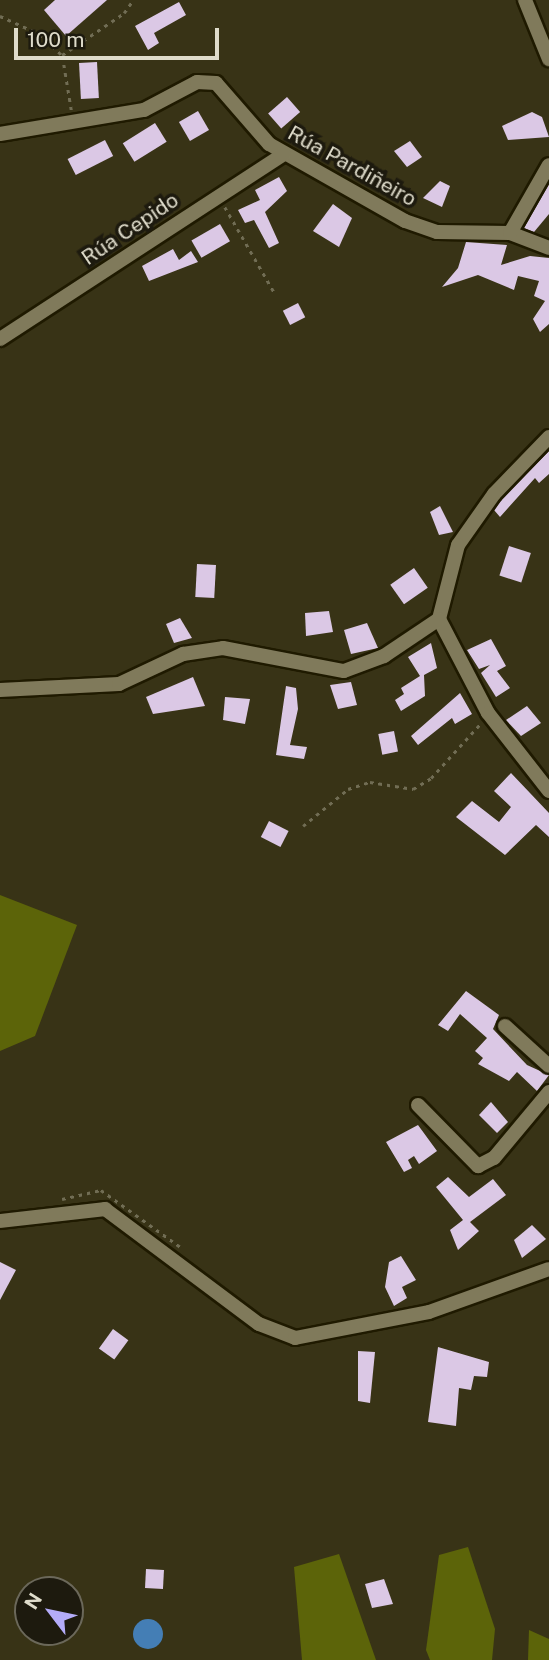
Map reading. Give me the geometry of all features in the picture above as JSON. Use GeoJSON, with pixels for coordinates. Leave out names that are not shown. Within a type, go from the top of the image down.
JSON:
{"type":"FeatureCollection","features":[{"type":"Feature","properties":{"kind":"street"},"geometry":{"type":"LineString","coordinates":[[525,0],[549,59]]}},
{"type":"Feature","properties":{"kind":"street","name":"Rúa Pardiñeiro"},"geometry":{"type":"LineString","coordinates":[[0,134],[144,110],[197,82],[216,83],[284,153],[405,221],[437,232],[510,233],[549,248]]}},
{"type":"Feature","properties":{"kind":"street","name":"Rúa Cepido"},"geometry":{"type":"LineString","coordinates":[[0,339],[284,153]]}},
{"type":"Feature","properties":{"kind":"street"},"geometry":{"type":"LineString","coordinates":[[510,233],[549,165]]}},
{"type":"Feature","properties":{"kind":"street"},"geometry":{"type":"LineString","coordinates":[[0,690],[119,684],[183,654],[223,648],[312,670],[344,671],[384,656],[439,619],[458,545],[494,494],[549,437]]}},
{"type":"Feature","properties":{"kind":"street"},"geometry":{"type":"LineString","coordinates":[[439,619],[488,713],[549,792]]}},
{"type":"Feature","properties":{"kind":"street"},"geometry":{"type":"LineString","coordinates":[[505,1026],[549,1066]]}},
{"type":"Feature","properties":{"kind":"street"},"geometry":{"type":"LineString","coordinates":[[418,1105],[478,1166],[495,1158],[549,1092]]}},
{"type":"Feature","properties":{"kind":"street"},"geometry":{"type":"LineString","coordinates":[[0,1221],[105,1209],[259,1324],[295,1338],[429,1312],[549,1269]]}},
{"type":"Feature","properties":{"kind":"path"},"geometry":{"type":"LineString","coordinates":[[62,55],[124,13],[134,0]]}},
{"type":"Feature","properties":{"kind":"path"},"geometry":{"type":"LineString","coordinates":[[0,16],[40,34],[62,55],[75,123]]}},
{"type":"Feature","properties":{"kind":"path"},"geometry":{"type":"LineString","coordinates":[[219,195],[274,292]]}},
{"type":"Feature","properties":{"kind":"path"},"geometry":{"type":"LineString","coordinates":[[303,826],[348,789],[370,782],[413,789],[431,778],[488,713]]}},
{"type":"Feature","properties":{"kind":"green space"},"geometry":{"type":"Polygon","coordinates":[[[0,895],[77,925],[35,1036],[0,1051],[0,895]]]}},
{"type":"Feature","properties":{"kind":"green space"},"geometry":{"type":"Polygon","coordinates":[[[468,1547],[495,1629],[492,1660],[430,1660],[426,1650],[439,1555],[468,1547]]]}},
{"type":"Feature","properties":{"kind":"green space"},"geometry":{"type":"Polygon","coordinates":[[[339,1554],[376,1660],[302,1660],[294,1567],[339,1554]]]}},
{"type":"Feature","properties":{"kind":"green space"},"geometry":{"type":"Polygon","coordinates":[[[529,1630],[549,1639],[549,1660],[528,1660],[529,1630]]]}},
{"type":"Feature","properties":{"kind":"water"},"geometry":{"type":"Polygon","coordinates":[[[148,1619],[154,1620],[162,1628],[162,1640],[154,1648],[148,1649],[142,1648],[134,1640],[133,1634],[134,1628],[142,1620],[148,1619]]]}},
{"type":"Feature","properties":{"kind":"building"},"geometry":{"type":"Polygon","coordinates":[[[55,0],[107,0],[66,36],[44,10],[55,0]]]}},
{"type":"Feature","properties":{"kind":"building"},"geometry":{"type":"Polygon","coordinates":[[[179,2],[186,15],[154,33],[159,43],[148,50],[135,26],[179,2]]]}},
{"type":"Feature","properties":{"kind":"building"},"geometry":{"type":"Polygon","coordinates":[[[97,62],[99,98],[81,99],[79,63],[97,62]]]}},
{"type":"Feature","properties":{"kind":"building"},"geometry":{"type":"Polygon","coordinates":[[[287,97],[300,112],[281,128],[268,113],[287,97]]]}},
{"type":"Feature","properties":{"kind":"building"},"geometry":{"type":"Polygon","coordinates":[[[198,111],[209,130],[190,141],[179,122],[198,111]]]}},
{"type":"Feature","properties":{"kind":"building"},"geometry":{"type":"Polygon","coordinates":[[[532,112],[542,117],[549,137],[508,140],[502,126],[532,112]]]}},
{"type":"Feature","properties":{"kind":"building"},"geometry":{"type":"Polygon","coordinates":[[[155,123],[167,142],[134,162],[123,143],[155,123]]]}},
{"type":"Feature","properties":{"kind":"building"},"geometry":{"type":"Polygon","coordinates":[[[105,140],[113,156],[76,175],[68,159],[105,140]]]}},
{"type":"Feature","properties":{"kind":"building"},"geometry":{"type":"Polygon","coordinates":[[[410,141],[422,157],[407,167],[394,151],[410,141]]]}},
{"type":"Feature","properties":{"kind":"building"},"geometry":{"type":"Polygon","coordinates":[[[279,177],[287,191],[265,212],[279,243],[269,248],[254,220],[245,223],[238,210],[260,200],[255,190],[279,177]]]}},
{"type":"Feature","properties":{"kind":"building"},"geometry":{"type":"Polygon","coordinates":[[[440,181],[450,186],[442,207],[423,198],[440,181]]]}},
{"type":"Feature","properties":{"kind":"building"},"geometry":{"type":"Polygon","coordinates":[[[549,184],[549,214],[534,232],[524,228],[549,184]]]}},
{"type":"Feature","properties":{"kind":"building"},"geometry":{"type":"Polygon","coordinates":[[[333,204],[352,218],[339,247],[313,231],[333,204]]]}},
{"type":"Feature","properties":{"kind":"building"},"geometry":{"type":"Polygon","coordinates":[[[220,224],[230,241],[201,258],[191,241],[220,224]]]}},
{"type":"Feature","properties":{"kind":"building"},"geometry":{"type":"Polygon","coordinates":[[[466,242],[507,245],[501,265],[530,256],[549,258],[549,324],[540,332],[533,319],[545,301],[534,296],[539,281],[518,276],[514,290],[478,275],[442,287],[458,268],[466,242]]]}},
{"type":"Feature","properties":{"kind":"building"},"geometry":{"type":"Polygon","coordinates":[[[173,249],[179,260],[191,251],[198,262],[149,281],[142,266],[173,249]]]}},
{"type":"Feature","properties":{"kind":"building"},"geometry":{"type":"Polygon","coordinates":[[[298,303],[305,317],[290,325],[283,311],[298,303]]]}},
{"type":"Feature","properties":{"kind":"building"},"geometry":{"type":"Polygon","coordinates":[[[549,451],[549,474],[539,483],[535,478],[500,517],[494,510],[501,500],[549,451]]]}},
{"type":"Feature","properties":{"kind":"building"},"geometry":{"type":"Polygon","coordinates":[[[440,506],[453,532],[439,535],[430,512],[440,506]]]}},
{"type":"Feature","properties":{"kind":"building"},"geometry":{"type":"Polygon","coordinates":[[[509,546],[531,553],[521,583],[499,575],[509,546]]]}},
{"type":"Feature","properties":{"kind":"building"},"geometry":{"type":"Polygon","coordinates":[[[197,564],[216,565],[214,598],[195,597],[197,564]]]}},
{"type":"Feature","properties":{"kind":"building"},"geometry":{"type":"Polygon","coordinates":[[[414,568],[428,588],[404,604],[390,585],[414,568]]]}},
{"type":"Feature","properties":{"kind":"building"},"geometry":{"type":"Polygon","coordinates":[[[329,611],[333,632],[306,636],[305,613],[329,611]]]}},
{"type":"Feature","properties":{"kind":"building"},"geometry":{"type":"Polygon","coordinates":[[[180,618],[192,638],[174,643],[166,624],[180,618]]]}},
{"type":"Feature","properties":{"kind":"building"},"geometry":{"type":"Polygon","coordinates":[[[367,623],[378,648],[351,654],[344,630],[367,623]]]}},
{"type":"Feature","properties":{"kind":"building"},"geometry":{"type":"Polygon","coordinates":[[[491,639],[506,666],[497,671],[510,688],[496,697],[481,673],[490,665],[479,669],[467,650],[491,639]]]}},
{"type":"Feature","properties":{"kind":"building"},"geometry":{"type":"Polygon","coordinates":[[[431,643],[437,668],[424,675],[425,696],[401,711],[395,700],[404,694],[401,688],[420,676],[408,657],[431,643]]]}},
{"type":"Feature","properties":{"kind":"building"},"geometry":{"type":"Polygon","coordinates":[[[193,677],[205,706],[153,714],[146,697],[193,677]]]}},
{"type":"Feature","properties":{"kind":"building"},"geometry":{"type":"Polygon","coordinates":[[[351,682],[357,705],[338,709],[330,685],[351,682]]]}},
{"type":"Feature","properties":{"kind":"building"},"geometry":{"type":"Polygon","coordinates":[[[286,686],[296,688],[298,709],[290,745],[307,747],[304,759],[276,755],[286,686]]]}},
{"type":"Feature","properties":{"kind":"building"},"geometry":{"type":"Polygon","coordinates":[[[460,693],[472,714],[455,724],[452,718],[418,745],[411,736],[460,693]]]}},
{"type":"Feature","properties":{"kind":"building"},"geometry":{"type":"Polygon","coordinates":[[[225,697],[250,699],[245,724],[223,720],[225,697]]]}},
{"type":"Feature","properties":{"kind":"building"},"geometry":{"type":"Polygon","coordinates":[[[527,706],[541,723],[521,736],[506,720],[527,706]]]}},
{"type":"Feature","properties":{"kind":"building"},"geometry":{"type":"Polygon","coordinates":[[[394,731],[398,752],[382,755],[378,734],[394,731]]]}},
{"type":"Feature","properties":{"kind":"building"},"geometry":{"type":"Polygon","coordinates":[[[511,773],[549,813],[549,837],[536,825],[505,855],[456,817],[472,801],[499,822],[511,807],[494,791],[511,773]]]}},
{"type":"Feature","properties":{"kind":"building"},"geometry":{"type":"Polygon","coordinates":[[[269,821],[289,831],[280,847],[261,837],[269,821]]]}},
{"type":"Feature","properties":{"kind":"building"},"geometry":{"type":"Polygon","coordinates":[[[466,991],[499,1015],[493,1029],[527,1065],[549,1075],[537,1091],[517,1072],[509,1081],[478,1064],[483,1058],[475,1051],[487,1038],[460,1014],[448,1031],[438,1025],[466,991]]]}},
{"type":"Feature","properties":{"kind":"building"},"geometry":{"type":"Polygon","coordinates":[[[491,1102],[508,1122],[497,1133],[479,1115],[491,1102]]]}},
{"type":"Feature","properties":{"kind":"building"},"geometry":{"type":"Polygon","coordinates":[[[418,1125],[437,1151],[419,1164],[414,1156],[408,1160],[412,1168],[404,1172],[386,1142],[418,1125]]]}},
{"type":"Feature","properties":{"kind":"building"},"geometry":{"type":"Polygon","coordinates":[[[448,1177],[469,1197],[493,1179],[506,1195],[470,1222],[479,1231],[458,1250],[450,1230],[463,1220],[436,1187],[448,1177]]]}},
{"type":"Feature","properties":{"kind":"building"},"geometry":{"type":"Polygon","coordinates":[[[532,1225],[546,1239],[522,1258],[514,1240],[532,1225]]]}},
{"type":"Feature","properties":{"kind":"building"},"geometry":{"type":"Polygon","coordinates":[[[401,1256],[416,1280],[402,1287],[407,1298],[394,1306],[385,1287],[389,1262],[401,1256]]]}},
{"type":"Feature","properties":{"kind":"building"},"geometry":{"type":"Polygon","coordinates":[[[0,1262],[16,1270],[0,1300],[0,1262]]]}},
{"type":"Feature","properties":{"kind":"building"},"geometry":{"type":"Polygon","coordinates":[[[113,1329],[128,1340],[114,1360],[99,1348],[113,1329]]]}},
{"type":"Feature","properties":{"kind":"building"},"geometry":{"type":"Polygon","coordinates":[[[438,1347],[489,1362],[487,1377],[474,1376],[471,1390],[459,1388],[456,1426],[428,1422],[438,1347]]]}},
{"type":"Feature","properties":{"kind":"building"},"geometry":{"type":"Polygon","coordinates":[[[358,1351],[375,1352],[370,1403],[358,1401],[358,1351]]]}},
{"type":"Feature","properties":{"kind":"building"},"geometry":{"type":"Polygon","coordinates":[[[146,1569],[164,1570],[163,1589],[145,1588],[146,1569]]]}},
{"type":"Feature","properties":{"kind":"building"},"geometry":{"type":"Polygon","coordinates":[[[384,1579],[393,1604],[372,1608],[365,1584],[384,1579]]]}}]}
